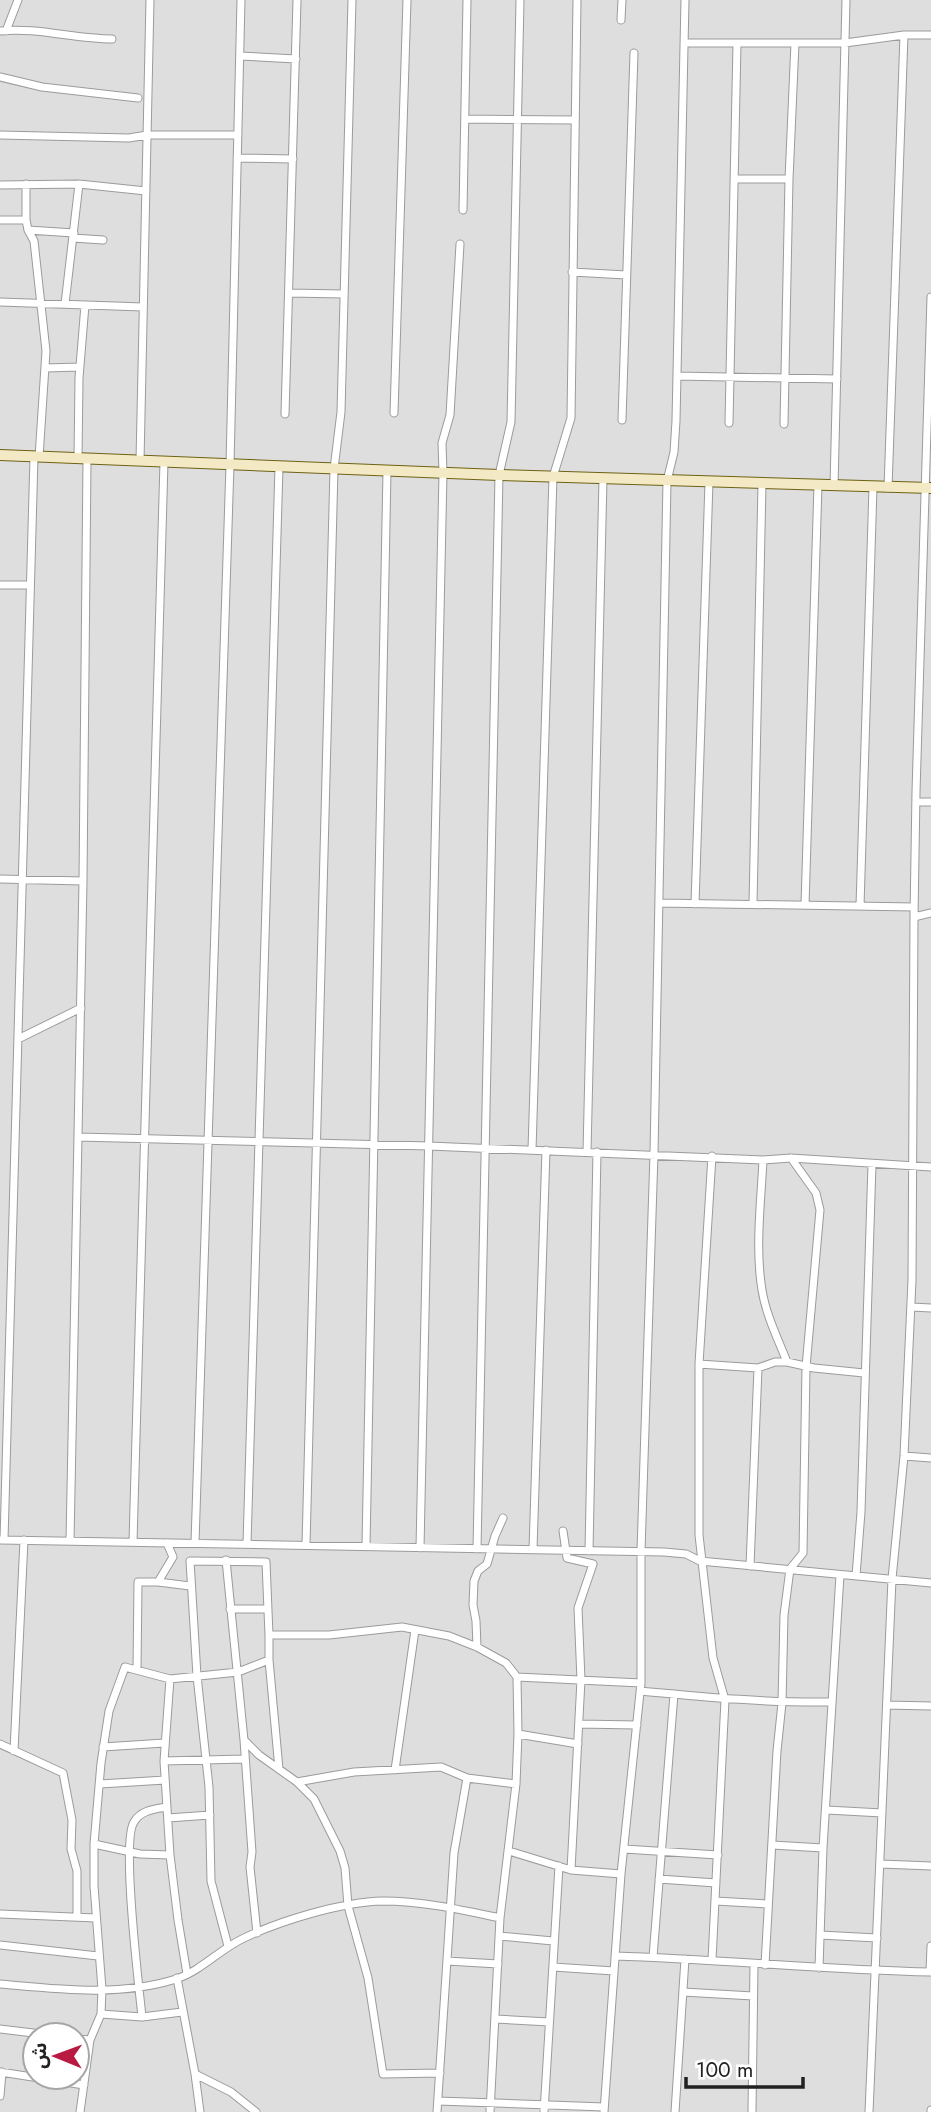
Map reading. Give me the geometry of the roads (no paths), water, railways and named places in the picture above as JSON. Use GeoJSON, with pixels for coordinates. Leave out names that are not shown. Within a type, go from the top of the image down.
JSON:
{"type":"FeatureCollection","features":[{"type":"Feature","properties":{"kind":"street"},"geometry":{"type":"LineString","coordinates":[[18,0],[3,31],[112,39]]}},
{"type":"Feature","properties":{"kind":"street"},"geometry":{"type":"LineString","coordinates":[[140,461],[150,0]]}},
{"type":"Feature","properties":{"kind":"street"},"geometry":{"type":"LineString","coordinates":[[195,1543],[230,464],[241,0]]}},
{"type":"Feature","properties":{"kind":"street"},"geometry":{"type":"LineString","coordinates":[[285,414],[297,0]]}},
{"type":"Feature","properties":{"kind":"street"},"geometry":{"type":"LineString","coordinates":[[306,1545],[334,469],[341,412],[352,0]]}},
{"type":"Feature","properties":{"kind":"street"},"geometry":{"type":"LineString","coordinates":[[394,413],[407,0]]}},
{"type":"Feature","properties":{"kind":"street"},"geometry":{"type":"LineString","coordinates":[[464,210],[467,0]]}},
{"type":"Feature","properties":{"kind":"street"},"geometry":{"type":"LineString","coordinates":[[477,1549],[499,475],[511,422],[520,0]]}},
{"type":"Feature","properties":{"kind":"street"},"geometry":{"type":"LineString","coordinates":[[532,1150],[552,477],[570,418],[577,0]]}},
{"type":"Feature","properties":{"kind":"street"},"geometry":{"type":"LineString","coordinates":[[621,20],[622,0]]}},
{"type":"Feature","properties":{"kind":"street"},"geometry":{"type":"LineString","coordinates":[[438,2101],[604,2110],[621,1874],[641,1687],[641,1552],[654,1154],[667,481],[674,452],[677,376],[685,0]]}},
{"type":"Feature","properties":{"kind":"street"},"geometry":{"type":"LineString","coordinates":[[834,486],[846,0]]}},
{"type":"Feature","properties":{"kind":"street"},"geometry":{"type":"LineString","coordinates":[[684,43],[845,43],[904,35],[931,35]]}},
{"type":"Feature","properties":{"kind":"street"},"geometry":{"type":"LineString","coordinates":[[888,488],[904,35]]}},
{"type":"Feature","properties":{"kind":"street"},"geometry":{"type":"LineString","coordinates":[[729,423],[737,43]]}},
{"type":"Feature","properties":{"kind":"street"},"geometry":{"type":"LineString","coordinates":[[784,424],[795,43]]}},
{"type":"Feature","properties":{"kind":"street"},"geometry":{"type":"LineString","coordinates":[[622,420],[634,53]]}},
{"type":"Feature","properties":{"kind":"street"},"geometry":{"type":"LineString","coordinates":[[240,56],[296,59]]}},
{"type":"Feature","properties":{"kind":"street"},"geometry":{"type":"LineString","coordinates":[[0,77],[65,90],[138,98]]}},
{"type":"Feature","properties":{"kind":"street"},"geometry":{"type":"LineString","coordinates":[[465,119],[575,120]]}},
{"type":"Feature","properties":{"kind":"street"},"geometry":{"type":"LineString","coordinates":[[0,135],[129,138],[147,135],[238,135]]}},
{"type":"Feature","properties":{"kind":"street"},"geometry":{"type":"LineString","coordinates":[[237,158],[293,159]]}},
{"type":"Feature","properties":{"kind":"street"},"geometry":{"type":"LineString","coordinates":[[734,179],[789,179]]}},
{"type":"Feature","properties":{"kind":"street"},"geometry":{"type":"LineString","coordinates":[[26,184],[26,220],[34,241],[46,351],[30,585],[2,1540],[678,1553],[700,1561],[931,1583]]}},
{"type":"Feature","properties":{"kind":"street"},"geometry":{"type":"LineString","coordinates":[[0,185],[79,184],[146,191]]}},
{"type":"Feature","properties":{"kind":"street"},"geometry":{"type":"LineString","coordinates":[[65,304],[79,184]]}},
{"type":"Feature","properties":{"kind":"street"},"geometry":{"type":"LineString","coordinates":[[0,220],[26,220]]}},
{"type":"Feature","properties":{"kind":"street"},"geometry":{"type":"LineString","coordinates":[[29,230],[103,240]]}},
{"type":"Feature","properties":{"kind":"street"},"geometry":{"type":"LineString","coordinates":[[420,1548],[442,443],[450,415],[460,244]]}},
{"type":"Feature","properties":{"kind":"street"},"geometry":{"type":"LineString","coordinates":[[572,272],[626,275]]}},
{"type":"Feature","properties":{"kind":"street"},"geometry":{"type":"LineString","coordinates":[[289,293],[344,294]]}},
{"type":"Feature","properties":{"kind":"street"},"geometry":{"type":"LineString","coordinates":[[869,2112],[892,1579],[904,1456],[911,1307],[916,802],[929,488],[931,297]]}},
{"type":"Feature","properties":{"kind":"street"},"geometry":{"type":"LineString","coordinates":[[0,302],[144,307]]}},
{"type":"Feature","properties":{"kind":"street"},"geometry":{"type":"LineString","coordinates":[[70,1541],[83,881],[83,459],[80,367],[85,305]]}},
{"type":"Feature","properties":{"kind":"street"},"geometry":{"type":"LineString","coordinates":[[45,368],[80,367]]}},
{"type":"Feature","properties":{"kind":"street"},"geometry":{"type":"LineString","coordinates":[[677,376],[837,379]]}},
{"type":"Feature","properties":{"kind":"street"},"geometry":{"type":"LineString","coordinates":[[0,455],[603,479],[929,488]]}},
{"type":"Feature","properties":{"kind":"street"},"geometry":{"type":"LineString","coordinates":[[133,1542],[164,462]]}},
{"type":"Feature","properties":{"kind":"street"},"geometry":{"type":"LineString","coordinates":[[247,1544],[279,467]]}},
{"type":"Feature","properties":{"kind":"street"},"geometry":{"type":"LineString","coordinates":[[366,1546],[387,471]]}},
{"type":"Feature","properties":{"kind":"street"},"geometry":{"type":"LineString","coordinates":[[587,1152],[603,479]]}},
{"type":"Feature","properties":{"kind":"street"},"geometry":{"type":"LineString","coordinates":[[695,904],[709,482]]}},
{"type":"Feature","properties":{"kind":"street"},"geometry":{"type":"LineString","coordinates":[[753,904],[762,484]]}},
{"type":"Feature","properties":{"kind":"street"},"geometry":{"type":"LineString","coordinates":[[805,905],[818,485]]}},
{"type":"Feature","properties":{"kind":"street"},"geometry":{"type":"LineString","coordinates":[[860,906],[873,487]]}},
{"type":"Feature","properties":{"kind":"street"},"geometry":{"type":"LineString","coordinates":[[0,585],[30,585]]}},
{"type":"Feature","properties":{"kind":"street"},"geometry":{"type":"LineString","coordinates":[[916,802],[931,802]]}},
{"type":"Feature","properties":{"kind":"street"},"geometry":{"type":"LineString","coordinates":[[0,879],[83,881]]}},
{"type":"Feature","properties":{"kind":"street"},"geometry":{"type":"LineString","coordinates":[[660,903],[914,907]]}},
{"type":"Feature","properties":{"kind":"street"},"geometry":{"type":"LineString","coordinates":[[914,917],[931,913]]}},
{"type":"Feature","properties":{"kind":"street"},"geometry":{"type":"LineString","coordinates":[[18,1039],[81,1008]]}},
{"type":"Feature","properties":{"kind":"street"},"geometry":{"type":"LineString","coordinates":[[78,1137],[429,1146],[763,1160],[791,1158],[931,1167]]}},
{"type":"Feature","properties":{"kind":"street"},"geometry":{"type":"LineString","coordinates":[[533,1549],[546,1150]]}},
{"type":"Feature","properties":{"kind":"street"},"geometry":{"type":"LineString","coordinates":[[589,1551],[597,1152]]}},
{"type":"Feature","properties":{"kind":"street"},"geometry":{"type":"LineString","coordinates":[[712,1156],[699,1364],[700,1561],[713,1658],[725,1700],[712,1960]]}},
{"type":"Feature","properties":{"kind":"street"},"geometry":{"type":"LineString","coordinates":[[765,1965],[782,1703],[784,1615],[790,1569],[803,1553],[806,1367],[820,1210],[816,1193],[791,1158]]}},
{"type":"Feature","properties":{"kind":"street"},"geometry":{"type":"LineString","coordinates":[[763,1160],[760,1251],[762,1289],[769,1316],[787,1362]]}},
{"type":"Feature","properties":{"kind":"street"},"geometry":{"type":"LineString","coordinates":[[856,1576],[861,1512],[872,1164]]}},
{"type":"Feature","properties":{"kind":"street"},"geometry":{"type":"LineString","coordinates":[[911,1307],[931,1308]]}},
{"type":"Feature","properties":{"kind":"street"},"geometry":{"type":"LineString","coordinates":[[699,1364],[758,1368],[775,1362],[787,1362],[806,1367],[864,1373]]}},
{"type":"Feature","properties":{"kind":"street"},"geometry":{"type":"LineString","coordinates":[[750,1566],[758,1368]]}},
{"type":"Feature","properties":{"kind":"street"},"geometry":{"type":"LineString","coordinates":[[904,1456],[931,1458]]}},
{"type":"Feature","properties":{"kind":"street"},"geometry":{"type":"LineString","coordinates":[[477,1647],[474,1581],[478,1571],[487,1564],[503,1518]]}},
{"type":"Feature","properties":{"kind":"street"},"geometry":{"type":"LineString","coordinates":[[563,1531],[568,1558],[593,1564],[578,1608],[581,1681],[571,1870]]}},
{"type":"Feature","properties":{"kind":"street"},"geometry":{"type":"LineString","coordinates":[[14,1751],[24,1540]]}},
{"type":"Feature","properties":{"kind":"street"},"geometry":{"type":"LineString","coordinates":[[158,1582],[173,1557],[167,1543]]}},
{"type":"Feature","properties":{"kind":"street"},"geometry":{"type":"LineString","coordinates":[[226,1560],[244,1740],[252,1852],[250,1867],[257,1933]]}},
{"type":"Feature","properties":{"kind":"street"},"geometry":{"type":"LineString","coordinates":[[228,1946],[211,1881],[210,1815],[190,1561],[266,1562],[269,1660],[279,1769]]}},
{"type":"Feature","properties":{"kind":"street"},"geometry":{"type":"LineString","coordinates":[[819,1968],[823,1848],[839,1575]]}},
{"type":"Feature","properties":{"kind":"street"},"geometry":{"type":"LineString","coordinates":[[137,1670],[138,1582],[190,1586]]}},
{"type":"Feature","properties":{"kind":"street"},"geometry":{"type":"LineString","coordinates":[[230,1609],[268,1609]]}},
{"type":"Feature","properties":{"kind":"street"},"geometry":{"type":"LineString","coordinates":[[269,1635],[329,1636],[390,1628],[415,1630],[449,1636],[477,1647],[506,1663],[517,1677],[516,1784],[500,1917],[490,2112]]}},
{"type":"Feature","properties":{"kind":"street"},"geometry":{"type":"LineString","coordinates":[[396,1770],[415,1630]]}},
{"type":"Feature","properties":{"kind":"street"},"geometry":{"type":"LineString","coordinates":[[91,2038],[101,2014],[102,1989],[98,1956],[94,1844],[109,1711],[125,1667],[170,1679],[238,1672],[269,1660]]}},
{"type":"Feature","properties":{"kind":"street"},"geometry":{"type":"LineString","coordinates":[[517,1677],[641,1687],[725,1700],[832,1702]]}},
{"type":"Feature","properties":{"kind":"street"},"geometry":{"type":"LineString","coordinates":[[170,1679],[164,1743],[165,1780],[170,1855],[187,1974]]}},
{"type":"Feature","properties":{"kind":"street"},"geometry":{"type":"LineString","coordinates":[[653,1957],[674,1694]]}},
{"type":"Feature","properties":{"kind":"street"},"geometry":{"type":"LineString","coordinates":[[887,1706],[931,1706]]}},
{"type":"Feature","properties":{"kind":"street"},"geometry":{"type":"LineString","coordinates":[[579,1724],[637,1725]]}},
{"type":"Feature","properties":{"kind":"street"},"geometry":{"type":"LineString","coordinates":[[518,1734],[578,1744]]}},
{"type":"Feature","properties":{"kind":"street"},"geometry":{"type":"LineString","coordinates":[[244,1740],[314,1799],[340,1852],[345,1868],[348,1906],[368,1978],[383,2074],[440,2073]]}},
{"type":"Feature","properties":{"kind":"street"},"geometry":{"type":"LineString","coordinates":[[103,1747],[164,1743]]}},
{"type":"Feature","properties":{"kind":"street"},"geometry":{"type":"LineString","coordinates":[[0,1744],[63,1773],[72,1820],[71,1849],[77,1871],[77,1917]]}},
{"type":"Feature","properties":{"kind":"street"},"geometry":{"type":"LineString","coordinates":[[164,1761],[244,1759]]}},
{"type":"Feature","properties":{"kind":"street"},"geometry":{"type":"LineString","coordinates":[[297,1782],[354,1772],[441,1767],[467,1778],[516,1784]]}},
{"type":"Feature","properties":{"kind":"street"},"geometry":{"type":"LineString","coordinates":[[437,2112],[454,1853],[467,1778]]}},
{"type":"Feature","properties":{"kind":"street"},"geometry":{"type":"LineString","coordinates":[[100,1784],[165,1780]]}},
{"type":"Feature","properties":{"kind":"street"},"geometry":{"type":"LineString","coordinates":[[142,2017],[133,1932],[130,1852],[133,1822],[147,1811],[167,1807]]}},
{"type":"Feature","properties":{"kind":"street"},"geometry":{"type":"LineString","coordinates":[[827,1810],[882,1813]]}},
{"type":"Feature","properties":{"kind":"street"},"geometry":{"type":"LineString","coordinates":[[168,1818],[210,1815]]}},
{"type":"Feature","properties":{"kind":"street"},"geometry":{"type":"LineString","coordinates":[[94,1844],[130,1852],[170,1855]]}},
{"type":"Feature","properties":{"kind":"street"},"geometry":{"type":"LineString","coordinates":[[772,1845],[823,1848]]}},
{"type":"Feature","properties":{"kind":"street"},"geometry":{"type":"LineString","coordinates":[[624,1849],[718,1854]]}},
{"type":"Feature","properties":{"kind":"street"},"geometry":{"type":"LineString","coordinates":[[509,1851],[571,1870],[621,1874]]}},
{"type":"Feature","properties":{"kind":"street"},"geometry":{"type":"LineString","coordinates":[[881,1864],[931,1866]]}},
{"type":"Feature","properties":{"kind":"street"},"geometry":{"type":"LineString","coordinates":[[544,2108],[559,1866]]}},
{"type":"Feature","properties":{"kind":"street"},"geometry":{"type":"LineString","coordinates":[[659,1879],[716,1883]]}},
{"type":"Feature","properties":{"kind":"street"},"geometry":{"type":"LineString","coordinates":[[0,1984],[78,1990],[139,1987],[187,1974],[228,1946],[257,1933],[320,1912],[363,1902],[386,1901],[450,1908],[500,1917]]}},
{"type":"Feature","properties":{"kind":"street"},"geometry":{"type":"LineString","coordinates":[[715,1901],[768,1904]]}},
{"type":"Feature","properties":{"kind":"street"},"geometry":{"type":"LineString","coordinates":[[0,1914],[96,1918]]}},
{"type":"Feature","properties":{"kind":"street"},"geometry":{"type":"LineString","coordinates":[[820,1935],[877,1938]]}},
{"type":"Feature","properties":{"kind":"street"},"geometry":{"type":"LineString","coordinates":[[499,1936],[553,1941]]}},
{"type":"Feature","properties":{"kind":"street"},"geometry":{"type":"LineString","coordinates":[[0,1945],[98,1956]]}},
{"type":"Feature","properties":{"kind":"street"},"geometry":{"type":"LineString","coordinates":[[615,1956],[930,1972],[931,1946]]}},
{"type":"Feature","properties":{"kind":"street"},"geometry":{"type":"LineString","coordinates":[[676,2112],[685,1959]]}},
{"type":"Feature","properties":{"kind":"street"},"geometry":{"type":"LineString","coordinates":[[447,1961],[498,1964]]}},
{"type":"Feature","properties":{"kind":"street"},"geometry":{"type":"LineString","coordinates":[[752,2112],[754,1965]]}},
{"type":"Feature","properties":{"kind":"street"},"geometry":{"type":"LineString","coordinates":[[553,1967],[614,1971]]}},
{"type":"Feature","properties":{"kind":"street"},"geometry":{"type":"LineString","coordinates":[[177,1978],[200,2112]]}},
{"type":"Feature","properties":{"kind":"street"},"geometry":{"type":"LineString","coordinates":[[683,1992],[753,1996]]}},
{"type":"Feature","properties":{"kind":"street"},"geometry":{"type":"LineString","coordinates":[[101,2014],[142,2017],[182,2012]]}},
{"type":"Feature","properties":{"kind":"street"},"geometry":{"type":"LineString","coordinates":[[495,2019],[549,2022]]}},
{"type":"Feature","properties":{"kind":"street"},"geometry":{"type":"LineString","coordinates":[[0,2029],[21,2032]]}},
{"type":"Feature","properties":{"kind":"street"},"geometry":{"type":"LineString","coordinates":[[0,2096],[1,2072],[21,2075]]}},
{"type":"Feature","properties":{"kind":"street"},"geometry":{"type":"LineString","coordinates":[[195,2074],[231,2092],[256,2112]]}},
{"type":"Feature","properties":{"kind":"street"},"geometry":{"type":"LineString","coordinates":[[80,2112],[83,2091]]}}]}
